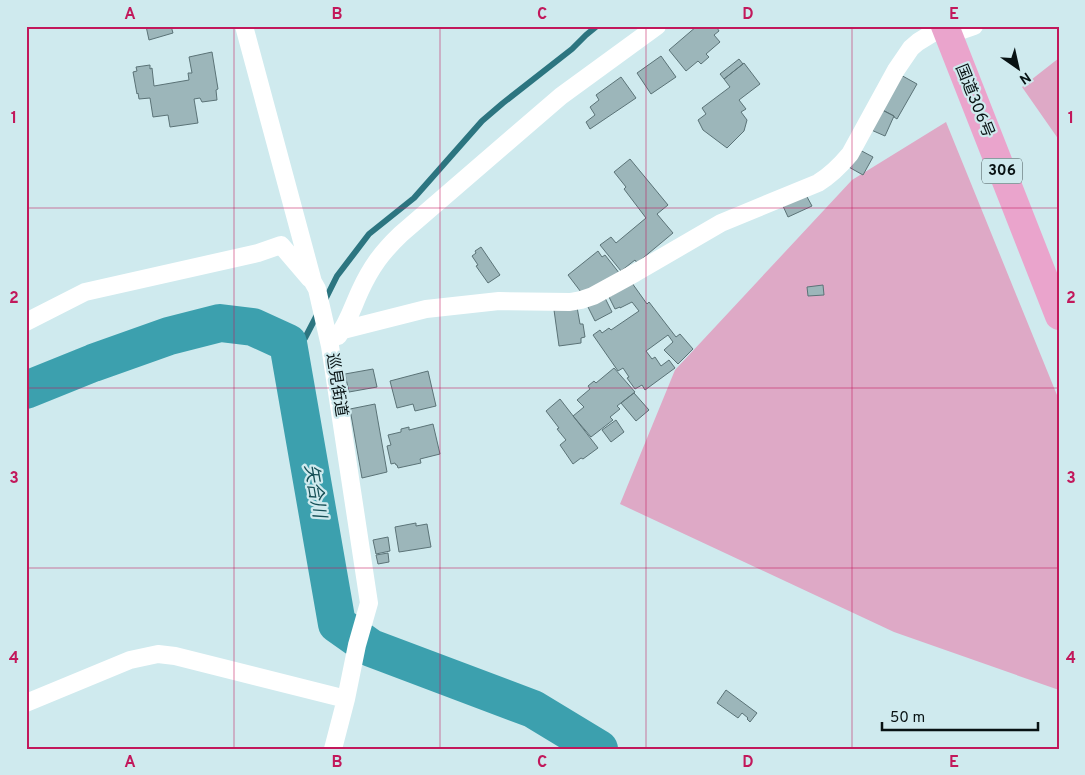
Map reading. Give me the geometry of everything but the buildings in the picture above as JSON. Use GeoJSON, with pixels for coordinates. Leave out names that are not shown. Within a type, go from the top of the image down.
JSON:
{"type":"FeatureCollection","features":[{"type":"Feature","properties":{"kind":"highway","name":"国道306号"},"geometry":{"type":"LineString","coordinates":[[946,29],[1059,316]]}},
{"type":"Feature","properties":{"kind":"street","name":"巡見街道"},"geometry":{"type":"LineString","coordinates":[[244,26],[315,285],[333,336],[369,603],[333,749]]}},
{"type":"Feature","properties":{"kind":"street"},"geometry":{"type":"LineString","coordinates":[[333,336],[380,256],[400,234],[561,96],[657,26]]}},
{"type":"Feature","properties":{"kind":"street"},"geometry":{"type":"LineString","coordinates":[[333,336],[426,309],[498,301],[570,302],[593,296],[721,223],[818,183],[830,176],[850,154],[896,70],[911,48],[918,42],[946,29],[974,26]]}},
{"type":"Feature","properties":{"kind":"street"},"geometry":{"type":"LineString","coordinates":[[26,322],[85,292],[258,253],[281,245],[315,285]]}},
{"type":"Feature","properties":{"kind":"street"},"geometry":{"type":"LineString","coordinates":[[26,703],[130,660],[158,654],[174,656],[346,699]]}},
{"type":"Feature","properties":{"kind":"shaded area"},"geometry":{"type":"Polygon","coordinates":[[[1059,58],[1059,140],[1022,87],[1059,58]]]}},
{"type":"Feature","properties":{"kind":"shaded area"},"geometry":{"type":"Polygon","coordinates":[[[946,122],[1059,400],[1059,690],[894,632],[620,504],[675,370],[852,180],[946,122]]]}},
{"type":"Feature","properties":{"kind":"waterway"},"geometry":{"type":"LineString","coordinates":[[324,302],[337,276],[369,234],[414,198],[482,121],[572,49],[597,26]]}},
{"type":"Feature","properties":{"kind":"waterway"},"geometry":{"type":"LineString","coordinates":[[288,343],[305,338],[318,313]]}},
{"type":"Feature","properties":{"kind":"waterway","name":"矢合川"},"geometry":{"type":"LineString","coordinates":[[26,390],[93,363],[169,336],[220,323],[253,327],[288,343],[337,624],[371,648],[533,709],[599,749]]}}]}
